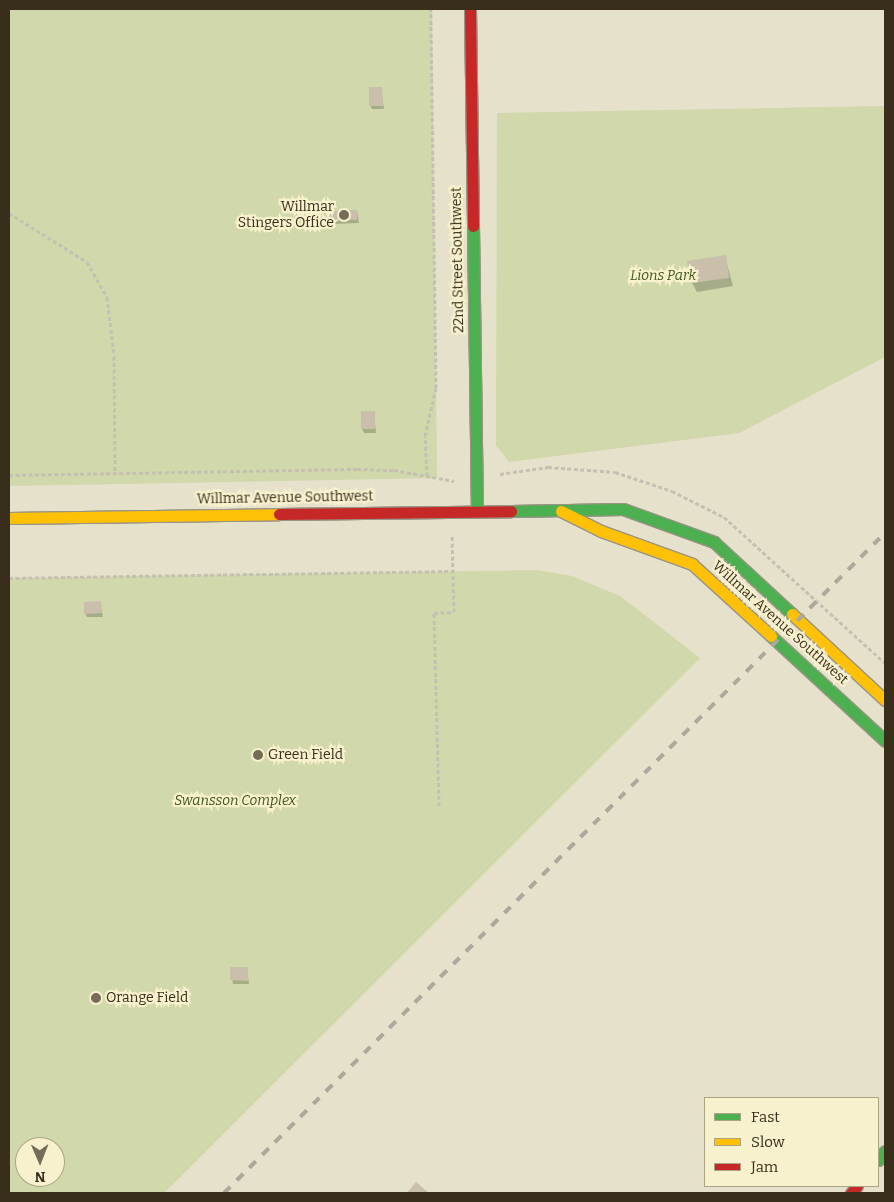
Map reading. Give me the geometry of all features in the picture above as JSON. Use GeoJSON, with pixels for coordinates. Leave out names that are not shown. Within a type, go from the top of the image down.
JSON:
{"type":"FeatureCollection","features":[{"type":"Feature","properties":{"kind":"main road","name":"22nd Street Southwest"},"geometry":{"type":"LineString","coordinates":[[470,9],[476,510]]}},
{"type":"Feature","properties":{"kind":"main road","name":"Willmar Avenue Southwest"},"geometry":{"type":"LineString","coordinates":[[9,518],[451,510],[561,511],[623,509],[666,521],[714,542],[885,700]]}},
{"type":"Feature","properties":{"kind":"main road","name":"Willmar Avenue Southwest"},"geometry":{"type":"LineString","coordinates":[[561,511],[601,531],[644,543],[692,564],[885,741]]}},
{"type":"Feature","properties":{"kind":"path"},"geometry":{"type":"LineString","coordinates":[[427,476],[426,436],[436,388],[432,9]]}},
{"type":"Feature","properties":{"kind":"path"},"geometry":{"type":"LineString","coordinates":[[9,213],[87,262],[107,296],[114,356],[114,474]]}},
{"type":"Feature","properties":{"kind":"path"},"geometry":{"type":"LineString","coordinates":[[9,476],[357,469],[427,476],[450,481],[476,478]]}},
{"type":"Feature","properties":{"kind":"path"},"geometry":{"type":"LineString","coordinates":[[439,806],[434,613],[454,612],[450,481]]}},
{"type":"Feature","properties":{"kind":"path"},"geometry":{"type":"LineString","coordinates":[[9,578],[453,571]]}},
{"type":"Feature","properties":{"kind":"green space"},"geometry":{"type":"Polygon","coordinates":[[[9,9],[432,9],[437,478],[9,486],[9,9]]]}},
{"type":"Feature","properties":{"kind":"green space","name":"Lions Park"},"geometry":{"type":"Polygon","coordinates":[[[885,106],[885,357],[739,433],[509,462],[496,445],[497,113],[885,106]]]}},
{"type":"Feature","properties":{"kind":"green space","name":"Swansson Complex"},"geometry":{"type":"Polygon","coordinates":[[[537,570],[572,576],[620,596],[700,658],[164,1193],[9,1193],[9,578],[537,570]]]}},
{"type":"Feature","properties":{"kind":"building"},"geometry":{"type":"Polygon","coordinates":[[[369,87],[382,87],[383,106],[369,106],[369,87]]]}},
{"type":"Feature","properties":{"kind":"building","name":"Willmar Stingers Office"},"geometry":{"type":"Polygon","coordinates":[[[357,210],[357,220],[330,220],[330,211],[357,210]]]}},
{"type":"Feature","properties":{"kind":"building"},"geometry":{"type":"Polygon","coordinates":[[[726,255],[729,278],[691,283],[687,261],[726,255]]]}},
{"type":"Feature","properties":{"kind":"building"},"geometry":{"type":"Polygon","coordinates":[[[361,411],[375,411],[375,429],[361,429],[361,411]]]}},
{"type":"Feature","properties":{"kind":"building"},"geometry":{"type":"Polygon","coordinates":[[[101,601],[102,613],[84,614],[84,602],[101,601]]]}},
{"type":"Feature","properties":{"kind":"building"},"geometry":{"type":"Polygon","coordinates":[[[230,967],[248,967],[248,981],[230,980],[230,967]]]}},
{"type":"Feature","properties":{"kind":"building"},"geometry":{"type":"Polygon","coordinates":[[[416,1182],[429,1193],[407,1193],[416,1182]]]}},
{"type":"Feature","properties":{"kind":"railway"},"geometry":{"type":"LineString","coordinates":[[224,1193],[885,533]]}},
{"type":"Feature","properties":{"kind":"traffic: fast"},"geometry":{"type":"LineString","coordinates":[[473,226],[477,510]]}},
{"type":"Feature","properties":{"kind":"traffic: fast"},"geometry":{"type":"LineString","coordinates":[[511,511],[623,509],[714,542],[792,614]]}},
{"type":"Feature","properties":{"kind":"traffic: fast"},"geometry":{"type":"LineString","coordinates":[[771,636],[885,741]]}},
{"type":"Feature","properties":{"kind":"traffic: fast"},"geometry":{"type":"LineString","coordinates":[[879,1159],[885,1151]]}},
{"type":"Feature","properties":{"kind":"traffic: slow"},"geometry":{"type":"LineString","coordinates":[[561,511],[601,531],[692,564],[771,636]]}},
{"type":"Feature","properties":{"kind":"traffic: slow"},"geometry":{"type":"LineString","coordinates":[[9,518],[279,514]]}},
{"type":"Feature","properties":{"kind":"traffic: slow"},"geometry":{"type":"LineString","coordinates":[[792,614],[885,700]]}},
{"type":"Feature","properties":{"kind":"traffic: jam"},"geometry":{"type":"LineString","coordinates":[[470,9],[473,226]]}},
{"type":"Feature","properties":{"kind":"traffic: jam"},"geometry":{"type":"LineString","coordinates":[[279,514],[511,511]]}},
{"type":"Feature","properties":{"kind":"traffic: jam"},"geometry":{"type":"LineString","coordinates":[[851,1193],[856,1187]]}},
{"type":"Feature","properties":{"kind":"place","name":"Willmar Stingers Office"},"geometry":{"type":"Point","coordinates":[344,215]}},
{"type":"Feature","properties":{"kind":"place","name":"Green Field"},"geometry":{"type":"Point","coordinates":[258,755]}},
{"type":"Feature","properties":{"kind":"place","name":"Orange Field"},"geometry":{"type":"Point","coordinates":[96,998]}}]}
